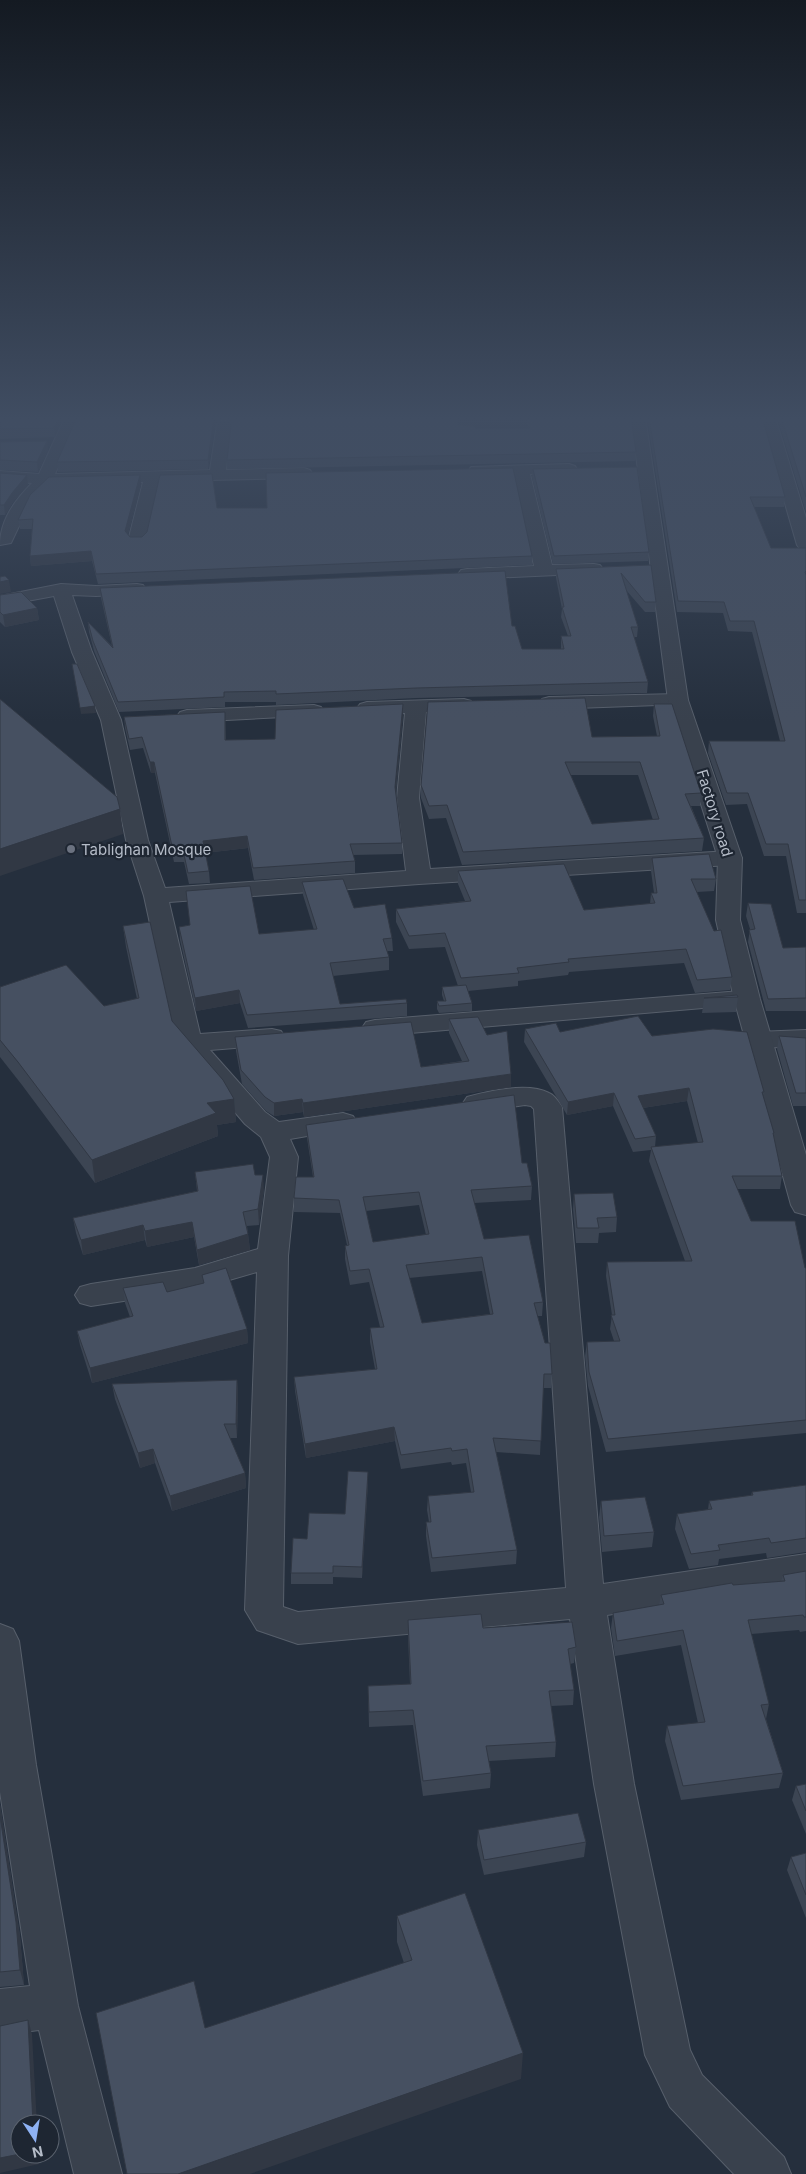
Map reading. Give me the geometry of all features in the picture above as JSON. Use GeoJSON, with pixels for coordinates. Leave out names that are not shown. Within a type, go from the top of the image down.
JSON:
{"type":"FeatureCollection","features":[{"type":"Feature","properties":{"kind":"street"},"geometry":{"type":"LineString","coordinates":[[0,540],[5,539],[15,518]]}},
{"type":"Feature","properties":{"kind":"street"},"geometry":{"type":"LineString","coordinates":[[136,541],[142,518]]}},
{"type":"Feature","properties":{"kind":"street"},"geometry":{"type":"LineString","coordinates":[[532,518],[544,571]]}},
{"type":"Feature","properties":{"kind":"street","name":"Factory road"},"geometry":{"type":"LineString","coordinates":[[644,518],[651,567],[678,700],[730,858],[728,920],[747,999],[806,1205]]}},
{"type":"Feature","properties":{"kind":"street"},"geometry":{"type":"LineString","coordinates":[[798,518],[806,545]]}},
{"type":"Feature","properties":{"kind":"street"},"geometry":{"type":"LineString","coordinates":[[455,575],[612,568]]}},
{"type":"Feature","properties":{"kind":"street"},"geometry":{"type":"LineString","coordinates":[[0,601],[61,589],[96,591],[156,588]]}},
{"type":"Feature","properties":{"kind":"street"},"geometry":{"type":"LineString","coordinates":[[61,589],[82,652],[121,719],[137,840],[156,896],[189,1043],[256,1118],[272,1132],[284,1157],[273,1256],[264,1610],[270,1620],[298,1628],[586,1602],[806,1569]]}},
{"type":"Feature","properties":{"kind":"street"},"geometry":{"type":"LineString","coordinates":[[532,704],[678,700]]}},
{"type":"Feature","properties":{"kind":"street"},"geometry":{"type":"LineString","coordinates":[[170,717],[416,706],[484,705]]}},
{"type":"Feature","properties":{"kind":"street"},"geometry":{"type":"LineString","coordinates":[[416,706],[408,798],[419,877]]}},
{"type":"Feature","properties":{"kind":"street"},"geometry":{"type":"LineString","coordinates":[[156,896],[419,877],[730,858]]}},
{"type":"Feature","properties":{"kind":"street"},"geometry":{"type":"LineString","coordinates":[[348,1030],[747,999]]}},
{"type":"Feature","properties":{"kind":"street"},"geometry":{"type":"LineString","coordinates":[[189,1043],[299,1034]]}},
{"type":"Feature","properties":{"kind":"street"},"geometry":{"type":"LineString","coordinates":[[759,1040],[806,1038]]}},
{"type":"Feature","properties":{"kind":"street"},"geometry":{"type":"LineString","coordinates":[[447,1107],[525,1096],[540,1099],[548,1107],[586,1602],[614,1784],[668,2055],[686,2091],[766,2174]]}},
{"type":"Feature","properties":{"kind":"street"},"geometry":{"type":"LineString","coordinates":[[272,1132],[379,1117]]}},
{"type":"Feature","properties":{"kind":"street"},"geometry":{"type":"LineString","coordinates":[[91,1295],[195,1280],[273,1256]]}},
{"type":"Feature","properties":{"kind":"street"},"geometry":{"type":"LineString","coordinates":[[0,1641],[8,1766],[56,2006],[98,2174]]}},
{"type":"Feature","properties":{"kind":"street"},"geometry":{"type":"LineString","coordinates":[[0,2012],[56,2006]]}},
{"type":"Feature","properties":{"kind":"building"},"geometry":{"type":"Polygon","coordinates":[[[19,518],[128,518],[125,531],[130,537],[142,537],[147,532],[150,518],[524,518],[532,556],[96,574],[91,551],[30,556],[33,519],[18,520],[19,518]]]}},
{"type":"Feature","properties":{"kind":"building"},"geometry":{"type":"Polygon","coordinates":[[[545,518],[644,518],[649,552],[554,556],[545,518]]]}},
{"type":"Feature","properties":{"kind":"building"},"geometry":{"type":"Polygon","coordinates":[[[665,518],[759,518],[771,548],[806,548],[806,900],[799,900],[788,844],[766,844],[748,793],[727,793],[709,741],[785,741],[754,621],[730,621],[724,602],[678,601],[665,518]]]}},
{"type":"Feature","properties":{"kind":"building"},"geometry":{"type":"Polygon","coordinates":[[[651,565],[656,602],[645,602],[621,573],[638,627],[631,627],[648,682],[276,694],[276,691],[224,692],[224,697],[118,702],[93,641],[88,622],[113,648],[100,588],[505,571],[512,626],[515,626],[522,649],[564,649],[561,636],[571,636],[562,607],[564,607],[556,569],[651,565]]]}},
{"type":"Feature","properties":{"kind":"building"},"geometry":{"type":"Polygon","coordinates":[[[5,576],[9,580],[0,582],[0,577],[5,576]]]}},
{"type":"Feature","properties":{"kind":"building"},"geometry":{"type":"Polygon","coordinates":[[[21,592],[37,608],[3,615],[0,612],[0,595],[21,592]]]}},
{"type":"Feature","properties":{"kind":"building"},"geometry":{"type":"Polygon","coordinates":[[[72,664],[77,664],[95,706],[80,708],[72,664]]]}},
{"type":"Feature","properties":{"kind":"building"},"geometry":{"type":"Polygon","coordinates":[[[585,698],[592,737],[660,736],[654,704],[672,704],[701,793],[685,794],[704,838],[463,852],[447,805],[429,806],[421,785],[428,702],[585,698]],[[565,762],[592,824],[659,819],[640,762],[565,762]]]}},
{"type":"Feature","properties":{"kind":"building","name":"Tablighan Mosque"},"geometry":{"type":"Polygon","coordinates":[[[0,699],[117,797],[120,809],[0,849],[0,699]]]}},
{"type":"Feature","properties":{"kind":"building"},"geometry":{"type":"Polygon","coordinates":[[[403,704],[395,787],[402,843],[350,844],[355,861],[253,868],[247,836],[203,841],[209,871],[188,873],[183,850],[173,851],[154,762],[150,762],[142,737],[129,739],[124,717],[225,712],[225,740],[275,739],[276,710],[403,704]]]}},
{"type":"Feature","properties":{"kind":"building"},"geometry":{"type":"Polygon","coordinates":[[[709,854],[716,879],[691,879],[714,931],[721,930],[732,977],[697,980],[686,949],[568,959],[569,962],[517,968],[519,973],[461,978],[445,933],[409,936],[396,909],[471,901],[458,871],[564,864],[584,910],[655,903],[651,893],[657,893],[652,858],[709,854]]]}},
{"type":"Feature","properties":{"kind":"building"},"geometry":{"type":"Polygon","coordinates":[[[343,879],[354,908],[385,904],[392,938],[383,939],[389,957],[330,963],[340,1004],[406,999],[407,1003],[247,1015],[239,990],[195,998],[179,927],[190,925],[186,891],[250,886],[259,934],[317,929],[302,882],[343,879]]]}},
{"type":"Feature","properties":{"kind":"building"},"geometry":{"type":"Polygon","coordinates":[[[748,903],[771,904],[783,948],[806,947],[806,998],[768,999],[749,930],[755,929],[748,903]]]}},
{"type":"Feature","properties":{"kind":"building"},"geometry":{"type":"Polygon","coordinates":[[[150,922],[172,1021],[223,1080],[234,1099],[207,1103],[216,1113],[92,1160],[0,1040],[0,987],[66,965],[104,1006],[139,998],[123,926],[150,922]]]}},
{"type":"Feature","properties":{"kind":"building"},"geometry":{"type":"Polygon","coordinates":[[[466,985],[472,1003],[439,1006],[437,1001],[446,1001],[442,987],[466,985]]]}},
{"type":"Feature","properties":{"kind":"building"},"geometry":{"type":"Polygon","coordinates":[[[737,995],[738,997],[704,998],[737,995]]]}},
{"type":"Feature","properties":{"kind":"building"},"geometry":{"type":"Polygon","coordinates":[[[638,1016],[652,1036],[713,1029],[747,1032],[774,1133],[782,1176],[732,1176],[751,1221],[795,1221],[806,1268],[806,1420],[608,1439],[589,1372],[587,1342],[620,1341],[611,1315],[615,1315],[607,1262],[692,1261],[651,1147],[703,1142],[689,1088],[638,1096],[656,1136],[635,1139],[614,1093],[568,1102],[525,1029],[556,1023],[560,1032],[638,1016]]]}},
{"type":"Feature","properties":{"kind":"building"},"geometry":{"type":"Polygon","coordinates":[[[478,1017],[487,1035],[507,1031],[511,1074],[303,1103],[302,1099],[274,1103],[265,1097],[241,1070],[235,1037],[411,1022],[421,1067],[469,1061],[449,1019],[478,1017]]]}},
{"type":"Feature","properties":{"kind":"building"},"geometry":{"type":"Polygon","coordinates":[[[779,1036],[806,1038],[806,1093],[796,1093],[779,1036]]]}},
{"type":"Feature","properties":{"kind":"building"},"geometry":{"type":"Polygon","coordinates":[[[514,1095],[522,1163],[527,1163],[532,1186],[471,1190],[484,1239],[529,1235],[543,1302],[534,1303],[545,1343],[550,1343],[552,1374],[544,1374],[541,1441],[493,1438],[517,1550],[432,1558],[426,1522],[431,1522],[428,1496],[474,1492],[467,1449],[452,1451],[451,1448],[401,1455],[394,1427],[305,1444],[294,1377],[377,1369],[370,1328],[384,1327],[369,1269],[350,1271],[345,1246],[349,1245],[339,1200],[294,1198],[296,1177],[314,1177],[306,1125],[514,1095]],[[419,1192],[363,1197],[373,1242],[429,1234],[419,1192]],[[482,1257],[406,1265],[422,1323],[493,1314],[482,1257]]]}},
{"type":"Feature","properties":{"kind":"building"},"geometry":{"type":"Polygon","coordinates":[[[253,1164],[255,1175],[263,1175],[258,1209],[243,1212],[248,1234],[197,1250],[192,1222],[145,1231],[143,1225],[81,1240],[73,1218],[198,1191],[195,1172],[253,1164]]]}},
{"type":"Feature","properties":{"kind":"building"},"geometry":{"type":"Polygon","coordinates":[[[613,1193],[617,1217],[597,1218],[599,1228],[577,1228],[574,1194],[613,1193]]]}},
{"type":"Feature","properties":{"kind":"building"},"geometry":{"type":"Polygon","coordinates":[[[226,1268],[247,1329],[90,1368],[77,1331],[133,1316],[123,1288],[163,1282],[167,1292],[204,1283],[202,1275],[226,1268]]]}},
{"type":"Feature","properties":{"kind":"building"},"geometry":{"type":"Polygon","coordinates":[[[237,1380],[236,1424],[224,1424],[245,1473],[170,1496],[153,1449],[138,1453],[112,1384],[237,1380]]]}},
{"type":"Feature","properties":{"kind":"building"},"geometry":{"type":"Polygon","coordinates":[[[348,1471],[368,1472],[362,1567],[333,1566],[333,1573],[291,1573],[293,1538],[307,1539],[309,1513],[345,1514],[348,1471]]]}},
{"type":"Feature","properties":{"kind":"building"},"geometry":{"type":"Polygon","coordinates":[[[806,1485],[806,1538],[771,1543],[769,1538],[718,1545],[720,1550],[691,1554],[677,1514],[712,1509],[709,1501],[753,1495],[752,1492],[806,1485]]]}},
{"type":"Feature","properties":{"kind":"building"},"geometry":{"type":"Polygon","coordinates":[[[645,1497],[654,1532],[604,1536],[601,1501],[645,1497]]]}},
{"type":"Feature","properties":{"kind":"building"},"geometry":{"type":"Polygon","coordinates":[[[806,1571],[806,1617],[803,1615],[748,1620],[769,1704],[761,1705],[783,1773],[683,1786],[667,1726],[705,1722],[683,1630],[617,1641],[613,1613],[664,1604],[661,1595],[732,1583],[733,1585],[785,1581],[783,1575],[806,1571]]]}},
{"type":"Feature","properties":{"kind":"building"},"geometry":{"type":"Polygon","coordinates":[[[481,1614],[483,1628],[572,1622],[576,1647],[568,1649],[574,1690],[549,1691],[556,1742],[486,1746],[491,1773],[423,1781],[413,1710],[369,1712],[368,1686],[411,1684],[408,1620],[481,1614]]]}},
{"type":"Feature","properties":{"kind":"building"},"geometry":{"type":"Polygon","coordinates":[[[806,1784],[806,1811],[796,1786],[806,1784]]]}},
{"type":"Feature","properties":{"kind":"building"},"geometry":{"type":"Polygon","coordinates":[[[578,1813],[586,1842],[484,1860],[478,1830],[578,1813]]]}},
{"type":"Feature","properties":{"kind":"building"},"geometry":{"type":"Polygon","coordinates":[[[0,1816],[16,1922],[20,1970],[0,1972],[0,1816]]]}},
{"type":"Feature","properties":{"kind":"building"},"geometry":{"type":"Polygon","coordinates":[[[806,1853],[806,1895],[791,1857],[806,1853]]]}},
{"type":"Feature","properties":{"kind":"building"},"geometry":{"type":"Polygon","coordinates":[[[465,1893],[523,2053],[178,2174],[127,2174],[96,2013],[194,1981],[205,2028],[412,1960],[397,1916],[465,1893]]]}},
{"type":"Feature","properties":{"kind":"building"},"geometry":{"type":"Polygon","coordinates":[[[28,2020],[33,2114],[10,2114],[10,2156],[0,2158],[0,2026],[28,2020]]]}},
{"type":"Feature","properties":{"kind":"place","name":"Tablighan Mosque"},"geometry":{"type":"Point","coordinates":[71,849]}}]}
